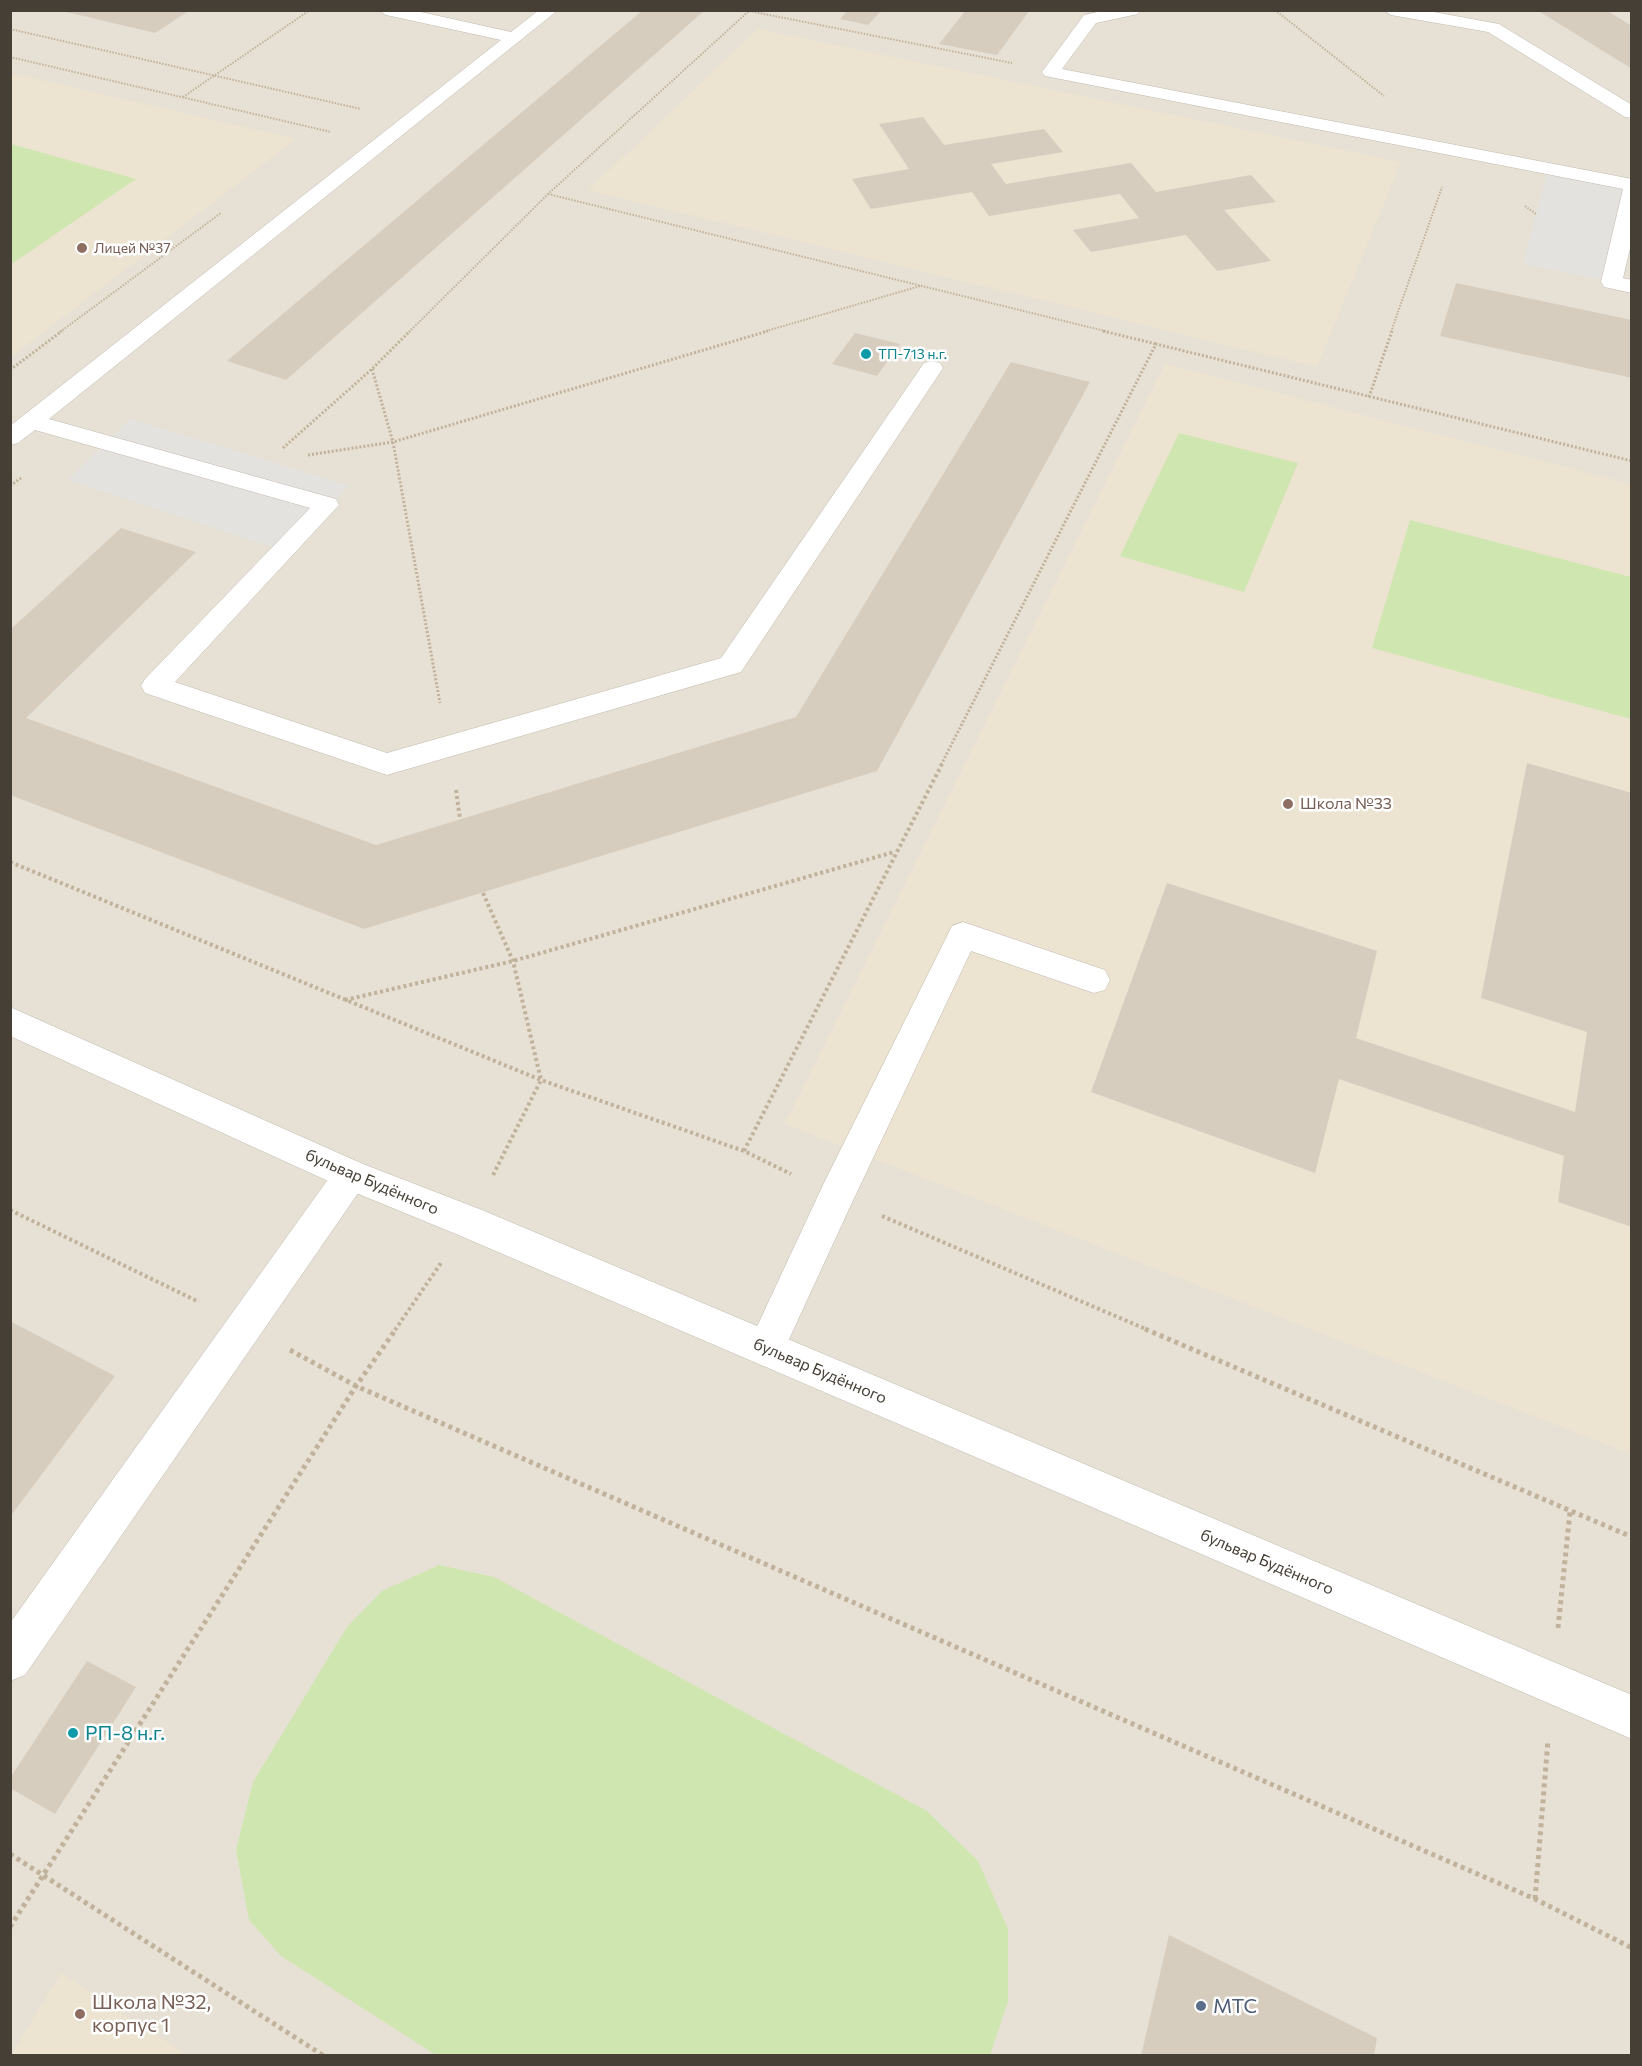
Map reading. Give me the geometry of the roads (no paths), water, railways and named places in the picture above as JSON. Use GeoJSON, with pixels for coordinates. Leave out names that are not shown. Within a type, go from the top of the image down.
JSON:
{"type":"FeatureCollection","features":[{"type":"Feature","properties":{"kind":"street"},"geometry":{"type":"LineString","coordinates":[[386,10],[515,38]]}},
{"type":"Feature","properties":{"kind":"street"},"geometry":{"type":"LineString","coordinates":[[10,438],[550,10]]}},
{"type":"Feature","properties":{"kind":"street"},"geometry":{"type":"LineString","coordinates":[[1132,10],[1090,19],[1051,72],[1632,185]]}},
{"type":"Feature","properties":{"kind":"street"},"geometry":{"type":"LineString","coordinates":[[1391,10],[1493,28],[1632,113]]}},
{"type":"Feature","properties":{"kind":"street"},"geometry":{"type":"LineString","coordinates":[[1632,191],[1612,282],[1632,287]]}},
{"type":"Feature","properties":{"kind":"street"},"geometry":{"type":"LineString","coordinates":[[32,421],[327,506],[155,686],[387,764],[731,665],[932,368]]}},
{"type":"Feature","properties":{"kind":"street"},"geometry":{"type":"LineString","coordinates":[[766,1348],[963,935],[1094,980]]}},
{"type":"Feature","properties":{"kind":"street","name":"бульвар Будённого"},"geometry":{"type":"LineString","coordinates":[[10,1021],[351,1175],[469,1222],[1632,1717]]}},
{"type":"Feature","properties":{"kind":"street"},"geometry":{"type":"LineString","coordinates":[[10,1660],[351,1175]]}},
{"type":"Feature","properties":{"kind":"place","name":"Лицей №37"},"geometry":{"type":"Point","coordinates":[82,248]}},
{"type":"Feature","properties":{"kind":"place","name":"ТП-713 н.г."},"geometry":{"type":"Point","coordinates":[866,354]}},
{"type":"Feature","properties":{"kind":"place","name":"Школа №33"},"geometry":{"type":"Point","coordinates":[1288,804]}},
{"type":"Feature","properties":{"kind":"place","name":"РП-8 н.г."},"geometry":{"type":"Point","coordinates":[73,1733]}},
{"type":"Feature","properties":{"kind":"place","name":"МТС"},"geometry":{"type":"Point","coordinates":[1201,2006]}},
{"type":"Feature","properties":{"kind":"place","name":"Школа №32, корпус 1"},"geometry":{"type":"Point","coordinates":[80,2014]}}]}
